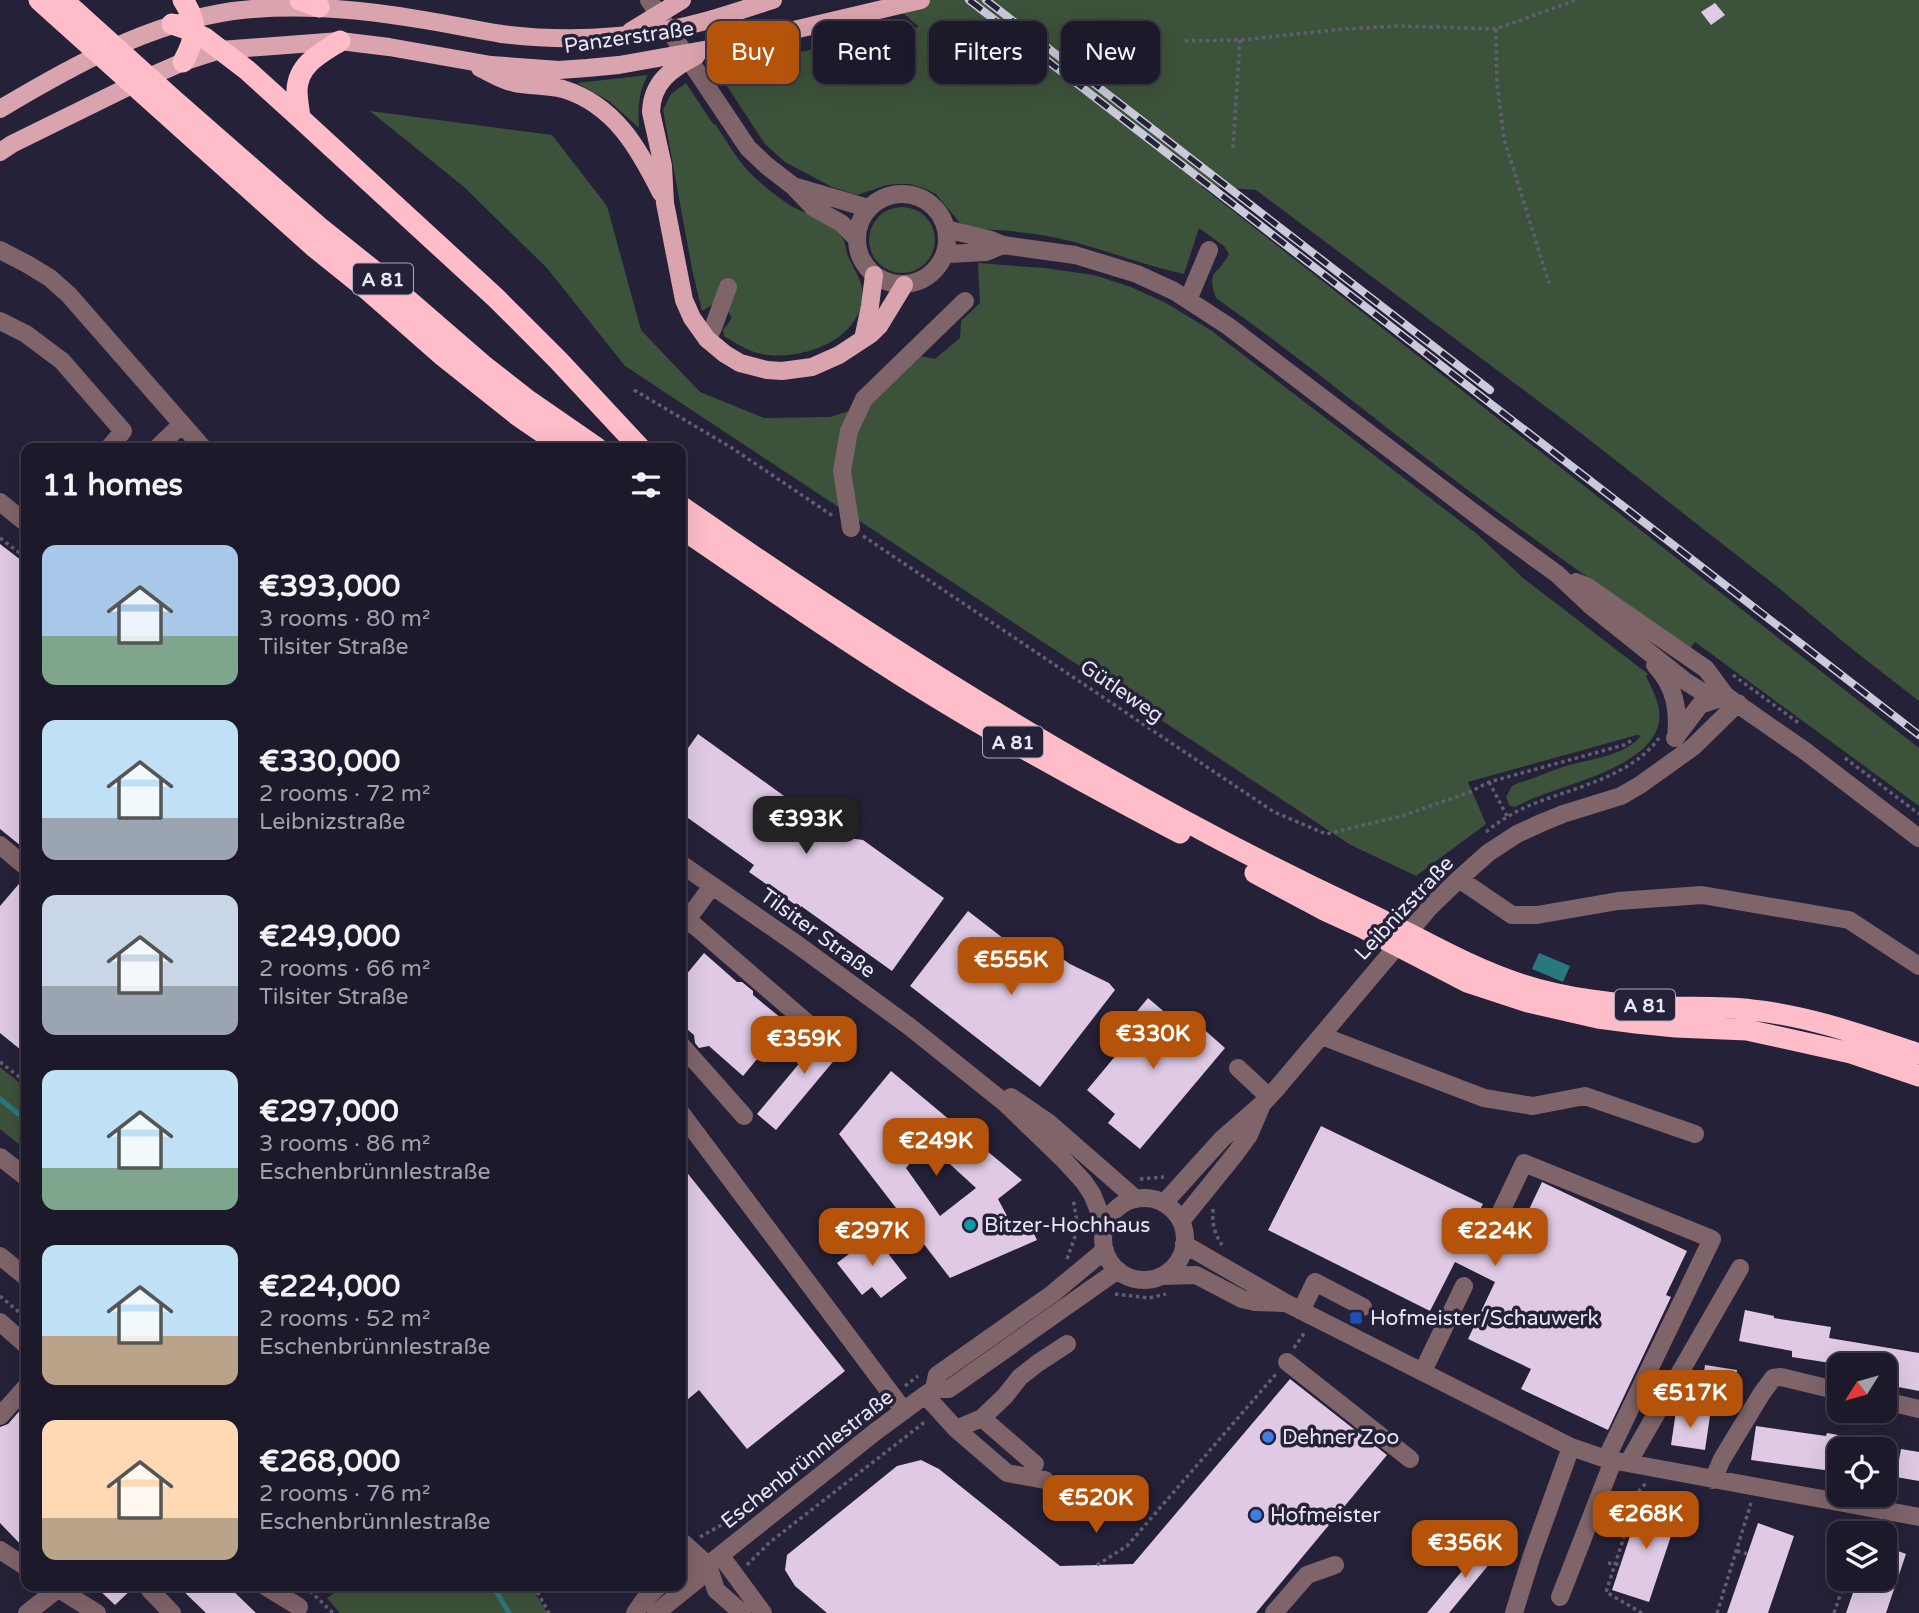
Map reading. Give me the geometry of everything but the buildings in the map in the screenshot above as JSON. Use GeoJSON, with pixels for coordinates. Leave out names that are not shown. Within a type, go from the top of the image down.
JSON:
{"type":"FeatureCollection","features":[{"type":"Feature","properties":{"kind":"highway","name":"A 81"},"geometry":{"type":"LineString","coordinates":[[39,0],[64,8],[313,246],[443,356],[517,415],[558,443]]}},
{"type":"Feature","properties":{"kind":"highway"},"geometry":{"type":"LineString","coordinates":[[186,19],[247,70],[496,298],[635,443]]}},
{"type":"Feature","properties":{"kind":"highway"},"geometry":{"type":"LineString","coordinates":[[183,62],[192,46],[186,19]]}},
{"type":"Feature","properties":{"kind":"highway"},"geometry":{"type":"LineString","coordinates":[[300,118],[297,88],[301,72],[313,57],[340,41]]}},
{"type":"Feature","properties":{"kind":"highway","name":"A 81"},"geometry":{"type":"LineString","coordinates":[[169,107],[379,275],[483,365],[590,443]]}},
{"type":"Feature","properties":{"kind":"highway"},"geometry":{"type":"LineString","coordinates":[[686,495],[731,541]]}},
{"type":"Feature","properties":{"kind":"highway","name":"A 81"},"geometry":{"type":"LineString","coordinates":[[686,510],[902,654],[1060,751],[1440,959],[1524,985],[1597,1001],[1666,1007],[1728,1007],[1784,1014],[1919,1054]]}},
{"type":"Feature","properties":{"kind":"highway","name":"A 81"},"geometry":{"type":"LineString","coordinates":[[686,531],[894,671],[1041,759],[1326,911],[1366,920]]}},
{"type":"Feature","properties":{"kind":"highway","name":"A 81"},"geometry":{"type":"LineString","coordinates":[[1440,959],[1466,982],[1563,1011],[1636,1023],[1747,1030],[1851,1053],[1919,1076]]}},
{"type":"Feature","properties":{"kind":"main road"},"geometry":{"type":"LineString","coordinates":[[625,35],[682,0]]}},
{"type":"Feature","properties":{"kind":"main road"},"geometry":{"type":"LineString","coordinates":[[6,105],[109,50],[186,19],[234,11],[310,4],[503,34],[568,39],[666,30],[773,0]]}},
{"type":"Feature","properties":{"kind":"main road","name":"Panzerstraße"},"geometry":{"type":"LineString","coordinates":[[799,29],[917,1]]}},
{"type":"Feature","properties":{"kind":"main road"},"geometry":{"type":"LineString","coordinates":[[6,148],[142,80],[220,50],[340,41]]}},
{"type":"Feature","properties":{"kind":"main road","name":"Panzerstraße"},"geometry":{"type":"LineString","coordinates":[[340,41],[501,66],[559,70],[619,65],[707,49]]}},
{"type":"Feature","properties":{"kind":"main road"},"geometry":{"type":"LineString","coordinates":[[707,52],[683,63],[660,81],[655,90],[651,112],[663,166],[666,203],[684,300],[692,318],[707,339],[725,355],[755,368],[782,371],[812,367],[839,355],[879,326],[904,285]]}},
{"type":"Feature","properties":{"kind":"main road"},"geometry":{"type":"LineString","coordinates":[[461,60],[511,83],[562,89],[599,107],[626,132],[642,155],[666,203]]}},
{"type":"Feature","properties":{"kind":"main road"},"geometry":{"type":"LineString","coordinates":[[863,339],[874,275]]}},
{"type":"Feature","properties":{"kind":"street"},"geometry":{"type":"LineString","coordinates":[[649,0],[748,148],[793,186],[814,208],[842,223],[856,238]]}},
{"type":"Feature","properties":{"kind":"street"},"geometry":{"type":"LineString","coordinates":[[793,186],[868,208]]}},
{"type":"Feature","properties":{"kind":"street"},"geometry":{"type":"LineString","coordinates":[[904,193],[923,198],[938,211],[946,229],[947,244],[944,256],[933,272],[919,281],[904,285],[888,283],[874,275],[857,250],[856,238],[860,220],[868,208],[884,196],[904,193]]}},
{"type":"Feature","properties":{"kind":"street"},"geometry":{"type":"LineString","coordinates":[[946,229],[1003,245],[1052,251],[1103,263],[1137,274],[1188,300],[1228,326],[1557,574],[1591,606],[1685,681],[1707,695],[1732,700]]}},
{"type":"Feature","properties":{"kind":"street"},"geometry":{"type":"LineString","coordinates":[[944,256],[986,252],[1003,245]]}},
{"type":"Feature","properties":{"kind":"street"},"geometry":{"type":"LineString","coordinates":[[0,250],[50,278],[69,295],[199,443]]}},
{"type":"Feature","properties":{"kind":"street"},"geometry":{"type":"LineString","coordinates":[[1188,300],[1209,250]]}},
{"type":"Feature","properties":{"kind":"street"},"geometry":{"type":"LineString","coordinates":[[707,339],[728,287]]}},
{"type":"Feature","properties":{"kind":"street"},"geometry":{"type":"LineString","coordinates":[[851,528],[842,471],[849,431],[864,399],[965,301]]}},
{"type":"Feature","properties":{"kind":"street"},"geometry":{"type":"LineString","coordinates":[[0,321],[26,334],[62,361],[123,431],[112,443]]}},
{"type":"Feature","properties":{"kind":"street"},"geometry":{"type":"LineString","coordinates":[[162,443],[182,424]]}},
{"type":"Feature","properties":{"kind":"street"},"geometry":{"type":"LineString","coordinates":[[0,502],[21,519]]}},
{"type":"Feature","properties":{"kind":"street"},"geometry":{"type":"LineString","coordinates":[[1557,574],[1586,586],[1706,669],[1732,700],[1826,766],[1919,838]]}},
{"type":"Feature","properties":{"kind":"street"},"geometry":{"type":"LineString","coordinates":[[1627,634],[1660,670],[1671,687],[1678,722],[1676,737]]}},
{"type":"Feature","properties":{"kind":"street","name":"Leibnizstraße"},"geometry":{"type":"LineString","coordinates":[[1655,775],[1676,737],[1700,705],[1732,700]]}},
{"type":"Feature","properties":{"kind":"street","name":"Leibnizstraße"},"geometry":{"type":"LineString","coordinates":[[1164,1203],[1222,1139],[1266,1100],[1430,907],[1488,853],[1517,834],[1563,814],[1621,796],[1655,775],[1693,747],[1732,700]]}},
{"type":"Feature","properties":{"kind":"street"},"geometry":{"type":"LineString","coordinates":[[0,845],[21,863]]}},
{"type":"Feature","properties":{"kind":"street"},"geometry":{"type":"LineString","coordinates":[[0,864],[21,866]]}},
{"type":"Feature","properties":{"kind":"street","name":"Tilsiter Straße"},"geometry":{"type":"LineString","coordinates":[[686,868],[798,945],[928,1041],[1049,1123],[1136,1199]]}},
{"type":"Feature","properties":{"kind":"street"},"geometry":{"type":"LineString","coordinates":[[1459,879],[1512,915],[1537,915],[1618,901],[1702,895],[1849,920],[1919,966]]}},
{"type":"Feature","properties":{"kind":"street"},"geometry":{"type":"LineString","coordinates":[[686,921],[712,886]]}},
{"type":"Feature","properties":{"kind":"street"},"geometry":{"type":"LineString","coordinates":[[686,926],[812,1027],[793,1050]]}},
{"type":"Feature","properties":{"kind":"street"},"geometry":{"type":"LineString","coordinates":[[1322,1036],[1485,1098],[1533,1106],[1585,1096],[1695,1134]]}},
{"type":"Feature","properties":{"kind":"street","name":"Tilsiter Straße"},"geometry":{"type":"LineString","coordinates":[[928,1041],[1005,1103],[1063,1158],[1092,1194],[1105,1226]]}},
{"type":"Feature","properties":{"kind":"street"},"geometry":{"type":"LineString","coordinates":[[686,1051],[744,1116]]}},
{"type":"Feature","properties":{"kind":"street"},"geometry":{"type":"LineString","coordinates":[[1238,1068],[1266,1100]]}},
{"type":"Feature","properties":{"kind":"street","name":"Leibnizstraße"},"geometry":{"type":"LineString","coordinates":[[1181,1221],[1249,1135],[1266,1100]]}},
{"type":"Feature","properties":{"kind":"street"},"geometry":{"type":"LineString","coordinates":[[686,1120],[904,1411]]}},
{"type":"Feature","properties":{"kind":"street"},"geometry":{"type":"LineString","coordinates":[[0,1157],[21,1173]]}},
{"type":"Feature","properties":{"kind":"street"},"geometry":{"type":"LineString","coordinates":[[1493,1226],[1524,1163],[1712,1239],[1560,1597]]}},
{"type":"Feature","properties":{"kind":"street"},"geometry":{"type":"LineString","coordinates":[[1161,1276],[1177,1263],[1182,1254],[1184,1232],[1181,1221],[1164,1203],[1146,1198],[1126,1202],[1117,1208],[1105,1226],[1103,1238],[1110,1261],[1118,1270],[1139,1279],[1196,1276],[1242,1298],[1294,1307]]}},
{"type":"Feature","properties":{"kind":"street"},"geometry":{"type":"LineString","coordinates":[[1184,1244],[1294,1307],[1572,1447],[1616,1461],[1919,1517]]}},
{"type":"Feature","properties":{"kind":"street","name":"Eschenbrünnlestraße"},"geometry":{"type":"LineString","coordinates":[[686,1589],[715,1561],[929,1392],[937,1375],[1052,1294],[1105,1250]]}},
{"type":"Feature","properties":{"kind":"street"},"geometry":{"type":"LineString","coordinates":[[0,1256],[21,1273]]}},
{"type":"Feature","properties":{"kind":"street"},"geometry":{"type":"LineString","coordinates":[[1616,1461],[1740,1268]]}},
{"type":"Feature","properties":{"kind":"street","name":"Eschenbrünnlestraße"},"geometry":{"type":"LineString","coordinates":[[929,1392],[949,1389],[1118,1270]]}},
{"type":"Feature","properties":{"kind":"street"},"geometry":{"type":"LineString","coordinates":[[1294,1307],[1315,1282],[1363,1307]]}},
{"type":"Feature","properties":{"kind":"street"},"geometry":{"type":"LineString","coordinates":[[1423,1371],[1464,1286]]}},
{"type":"Feature","properties":{"kind":"street"},"geometry":{"type":"LineString","coordinates":[[0,1322],[21,1341]]}},
{"type":"Feature","properties":{"kind":"street"},"geometry":{"type":"LineString","coordinates":[[956,1429],[982,1418],[1020,1377],[1067,1344]]}},
{"type":"Feature","properties":{"kind":"street"},"geometry":{"type":"LineString","coordinates":[[1287,1362],[1410,1459]]}},
{"type":"Feature","properties":{"kind":"street"},"geometry":{"type":"LineString","coordinates":[[1713,1480],[1722,1459],[1773,1378],[1781,1377],[1827,1388]]}},
{"type":"Feature","properties":{"kind":"street"},"geometry":{"type":"LineString","coordinates":[[929,1392],[939,1410],[956,1429],[1007,1473],[1045,1480]]}},
{"type":"Feature","properties":{"kind":"street"},"geometry":{"type":"LineString","coordinates":[[0,1416],[21,1393]]}},
{"type":"Feature","properties":{"kind":"street"},"geometry":{"type":"LineString","coordinates":[[1897,1404],[1919,1409]]}},
{"type":"Feature","properties":{"kind":"street"},"geometry":{"type":"LineString","coordinates":[[982,1418],[1035,1464]]}},
{"type":"Feature","properties":{"kind":"street"},"geometry":{"type":"LineString","coordinates":[[1514,1613],[1572,1447]]}},
{"type":"Feature","properties":{"kind":"street"},"geometry":{"type":"LineString","coordinates":[[686,1545],[715,1561],[763,1613]]}},
{"type":"Feature","properties":{"kind":"street"},"geometry":{"type":"LineString","coordinates":[[0,1550],[21,1564]]}},
{"type":"Feature","properties":{"kind":"street"},"geometry":{"type":"LineString","coordinates":[[715,1561],[716,1590],[742,1613]]}},
{"type":"Feature","properties":{"kind":"street","name":"Eschenbrünnlestraße"},"geometry":{"type":"LineString","coordinates":[[686,1567],[715,1561]]}},
{"type":"Feature","properties":{"kind":"street"},"geometry":{"type":"LineString","coordinates":[[1274,1613],[1307,1575],[1335,1565]]}},
{"type":"Feature","properties":{"kind":"street"},"geometry":{"type":"LineString","coordinates":[[27,1613],[52,1591]]}},
{"type":"Feature","properties":{"kind":"street"},"geometry":{"type":"LineString","coordinates":[[62,1591],[97,1613]]}},
{"type":"Feature","properties":{"kind":"street"},"geometry":{"type":"LineString","coordinates":[[151,1591],[172,1613]]}},
{"type":"Feature","properties":{"kind":"street"},"geometry":{"type":"LineString","coordinates":[[271,1591],[302,1610]]}},
{"type":"Feature","properties":{"kind":"street"},"geometry":{"type":"LineString","coordinates":[[290,1591],[302,1610]]}},
{"type":"Feature","properties":{"kind":"street"},"geometry":{"type":"LineString","coordinates":[[635,1613],[654,1591]]}},
{"type":"Feature","properties":{"kind":"street","name":"Eschenbrünnlestraße"},"geometry":{"type":"LineString","coordinates":[[656,1613],[683,1591]]}},
{"type":"Feature","properties":{"kind":"path"},"geometry":{"type":"LineString","coordinates":[[1185,41],[1240,40],[1399,26],[1496,29],[1576,0]]}},
{"type":"Feature","properties":{"kind":"path"},"geometry":{"type":"LineString","coordinates":[[1496,29],[1497,83],[1504,139],[1549,283]]}},
{"type":"Feature","properties":{"kind":"path"},"geometry":{"type":"LineString","coordinates":[[1233,149],[1240,40]]}},
{"type":"Feature","properties":{"kind":"path","name":"Gütleweg"},"geometry":{"type":"LineString","coordinates":[[634,390],[732,449],[1274,812],[1326,834],[1402,816],[1470,792],[1489,782],[1624,745],[1633,739]]}},
{"type":"Feature","properties":{"kind":"path"},"geometry":{"type":"LineString","coordinates":[[0,538],[21,554]]}},
{"type":"Feature","properties":{"kind":"path"},"geometry":{"type":"LineString","coordinates":[[1489,782],[1517,834]]}},
{"type":"Feature","properties":{"kind":"path"},"geometry":{"type":"LineString","coordinates":[[0,1062],[21,1078]]}},
{"type":"Feature","properties":{"kind":"path"},"geometry":{"type":"LineString","coordinates":[[1059,1267],[1067,1259],[1078,1228],[1072,1189]]}},
{"type":"Feature","properties":{"kind":"path"},"geometry":{"type":"LineString","coordinates":[[1215,1199],[1212,1222],[1215,1235],[1223,1246]]}},
{"type":"Feature","properties":{"kind":"path"},"geometry":{"type":"LineString","coordinates":[[1114,1294],[1149,1298],[1169,1294]]}},
{"type":"Feature","properties":{"kind":"path"},"geometry":{"type":"LineString","coordinates":[[0,1297],[21,1314]]}},
{"type":"Feature","properties":{"kind":"path"},"geometry":{"type":"LineString","coordinates":[[1097,1565],[1127,1546],[1287,1362],[1305,1332]]}},
{"type":"Feature","properties":{"kind":"path"},"geometry":{"type":"LineString","coordinates":[[892,1396],[922,1373]]}},
{"type":"Feature","properties":{"kind":"path"},"geometry":{"type":"LineString","coordinates":[[753,1560],[770,1542],[939,1410]]}},
{"type":"Feature","properties":{"kind":"path"},"geometry":{"type":"LineString","coordinates":[[686,1543],[723,1524],[839,1436]]}},
{"type":"Feature","properties":{"kind":"path"},"geometry":{"type":"LineString","coordinates":[[1642,1613],[1606,1592],[1631,1525],[1639,1491],[1646,1485],[1650,1467]]}},
{"type":"Feature","properties":{"kind":"path"},"geometry":{"type":"LineString","coordinates":[[1717,1613],[1756,1488]]}},
{"type":"Feature","properties":{"kind":"path"},"geometry":{"type":"LineString","coordinates":[[1737,1550],[1747,1554]]}},
{"type":"Feature","properties":{"kind":"path"},"geometry":{"type":"LineString","coordinates":[[1608,1563],[1618,1564]]}},
{"type":"Feature","properties":{"kind":"path"},"geometry":{"type":"LineString","coordinates":[[310,1591],[333,1613]]}},
{"type":"Feature","properties":{"kind":"path"},"geometry":{"type":"LineString","coordinates":[[537,1591],[549,1613]]}},
{"type":"Feature","properties":{"kind":"path"},"geometry":{"type":"LineString","coordinates":[[1834,1613],[1842,1591]]}},
{"type":"Feature","properties":{"kind":"shaded area"},"geometry":{"type":"Polygon","coordinates":[[[888,0],[1919,0],[1919,701],[1573,427],[1256,190],[1201,186],[1919,748],[1919,806],[1695,642],[1690,649],[1535,540],[1216,298],[1213,277],[1229,254],[1224,246],[1199,228],[1184,274],[1057,238],[975,229],[960,223],[936,194],[910,184],[887,185],[857,195],[832,187],[785,162],[765,144],[726,84],[799,84],[799,52],[813,49],[813,84],[915,84],[915,28],[919,27],[888,0]]]}},
{"type":"Feature","properties":{"kind":"shaded area"},"geometry":{"type":"Polygon","coordinates":[[[648,75],[639,100],[639,128],[609,101],[577,83],[648,75]]]}},
{"type":"Feature","properties":{"kind":"shaded area"},"geometry":{"type":"Polygon","coordinates":[[[686,83],[749,172],[791,206],[828,224],[844,241],[861,283],[862,302],[857,316],[848,328],[823,346],[792,355],[757,353],[724,336],[723,330],[732,318],[718,301],[702,311],[663,110],[671,94],[686,83]]]}},
{"type":"Feature","properties":{"kind":"shaded area"},"geometry":{"type":"Polygon","coordinates":[[[370,111],[552,135],[607,206],[641,330],[700,392],[764,418],[830,417],[871,404],[921,356],[935,359],[960,338],[961,321],[980,303],[978,263],[1094,275],[1131,287],[1166,303],[1212,331],[1477,534],[1523,578],[1648,674],[1646,676],[1656,698],[1660,716],[1652,739],[1620,765],[1515,807],[1510,806],[1506,797],[1512,786],[1560,768],[1614,753],[1641,736],[1468,782],[1486,824],[1416,876],[1349,844],[625,366],[547,268],[464,187],[370,111]]]}},
{"type":"Feature","properties":{"kind":"shaded area"},"geometry":{"type":"Polygon","coordinates":[[[902,207],[925,217],[935,240],[925,263],[902,273],[879,263],[869,240],[879,217],[902,207]]]}},
{"type":"Feature","properties":{"kind":"shaded area"},"geometry":{"type":"Polygon","coordinates":[[[1539,953],[1570,966],[1563,982],[1532,969],[1539,953]]]}},
{"type":"Feature","properties":{"kind":"shaded area"},"geometry":{"type":"Polygon","coordinates":[[[0,1067],[21,1084],[21,1146],[0,1129],[0,1067]]]}},
{"type":"Feature","properties":{"kind":"shaded area"},"geometry":{"type":"Polygon","coordinates":[[[337,1591],[534,1591],[547,1613],[340,1613],[327,1598],[337,1591]]]}},
{"type":"Feature","properties":{"kind":"waterway"},"geometry":{"type":"LineString","coordinates":[[0,1099],[21,1116]]}},
{"type":"Feature","properties":{"kind":"waterway"},"geometry":{"type":"LineString","coordinates":[[496,1591],[509,1613]]}},
{"type":"Feature","properties":{"kind":"railway"},"geometry":{"type":"LineString","coordinates":[[969,0],[1919,735]]}},
{"type":"Feature","properties":{"kind":"railway"},"geometry":{"type":"LineString","coordinates":[[986,0],[1490,390]]}},
{"type":"Feature","properties":{"kind":"place","name":"Bitzer-Hochhaus"},"geometry":{"type":"Point","coordinates":[970,1225]}},
{"type":"Feature","properties":{"kind":"place","name":"Hofmeister/Schauwerk"},"geometry":{"type":"Point","coordinates":[1356,1318]}},
{"type":"Feature","properties":{"kind":"place","name":"Dehner Zoo"},"geometry":{"type":"Point","coordinates":[1268,1437]}},
{"type":"Feature","properties":{"kind":"place","name":"Hofmeister"},"geometry":{"type":"Point","coordinates":[1256,1515]}}]}
